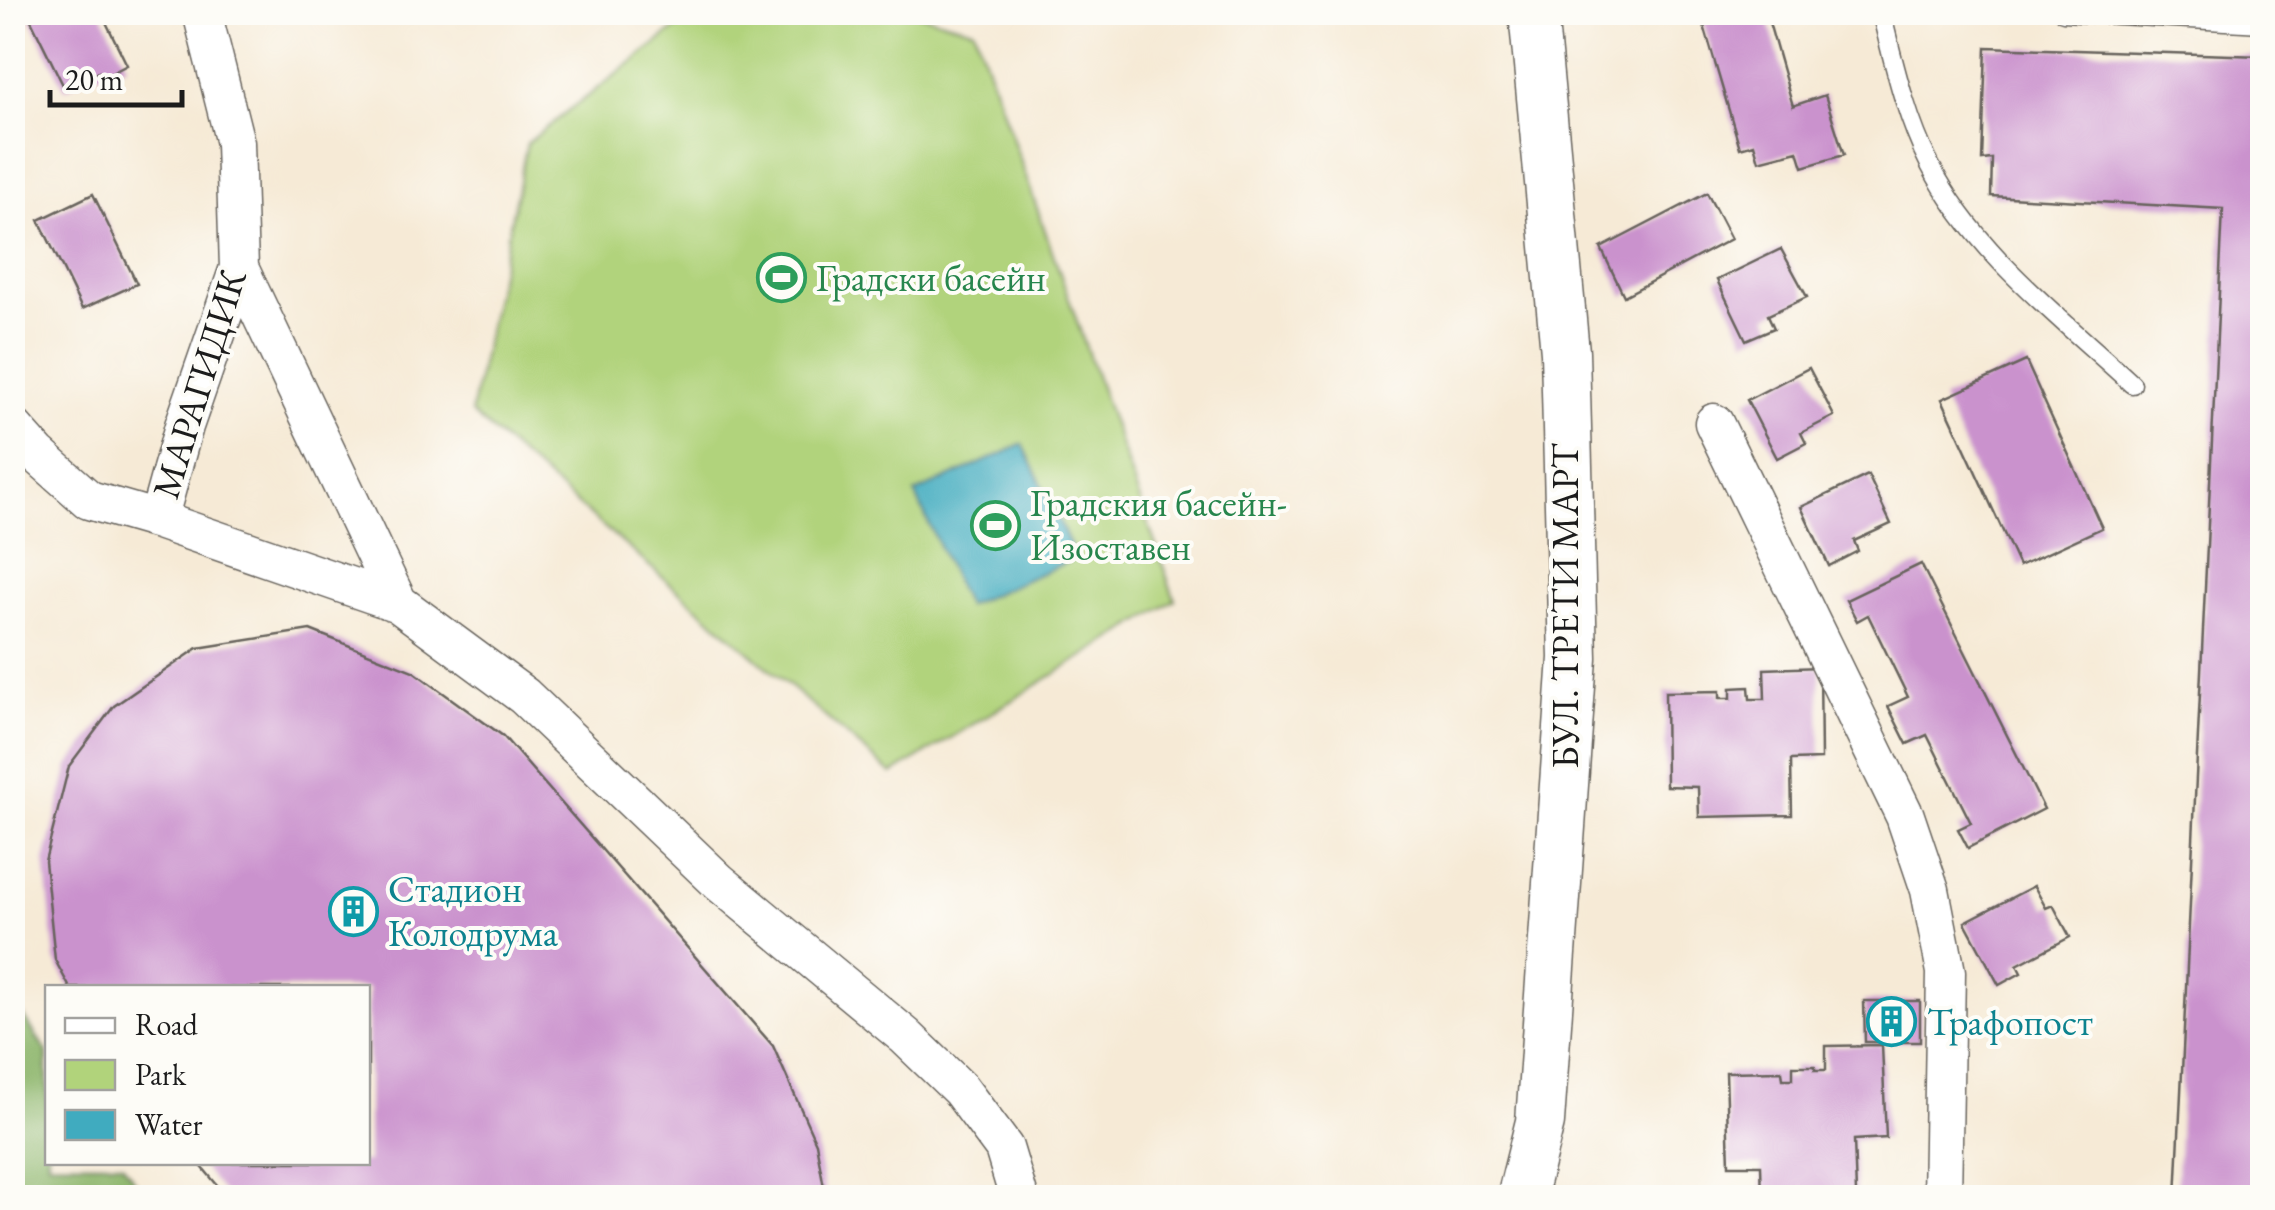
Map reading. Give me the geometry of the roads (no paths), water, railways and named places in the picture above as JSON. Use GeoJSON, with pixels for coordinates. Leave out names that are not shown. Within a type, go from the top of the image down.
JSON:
{"type":"FeatureCollection","features":[{"type":"Feature","properties":{"kind":"street","name":"МАРАГИДИК"},"geometry":{"type":"LineString","coordinates":[[158,520],[184,426],[239,268],[234,143],[202,12]]}},
{"type":"Feature","properties":{"kind":"street","name":"БУЛ. ТРЕТИ МАРТ"},"geometry":{"type":"LineString","coordinates":[[1521,1198],[1540,1122],[1573,658],[1565,352],[1533,12]]}},
{"type":"Feature","properties":{"kind":"street"},"geometry":{"type":"LineString","coordinates":[[239,268],[398,604]]}},
{"type":"Feature","properties":{"kind":"street"},"geometry":{"type":"LineString","coordinates":[[1714,423],[1905,816],[1930,890],[1946,972],[1942,1198]]}},
{"type":"Feature","properties":{"kind":"street"},"geometry":{"type":"LineString","coordinates":[[12,426],[36,454],[89,500],[158,520],[398,604],[524,696],[719,882],[905,1036],[960,1089],[1004,1148],[1019,1198]]}},
{"type":"Feature","properties":{"kind":"lane"},"geometry":{"type":"LineString","coordinates":[[1881,12],[1901,93],[1929,163],[1951,201],[1988,251],[2132,384]]}},
{"type":"Feature","properties":{"kind":"lane"},"geometry":{"type":"LineString","coordinates":[[2062,12],[2262,23]]}},
{"type":"Feature","properties":{"kind":"water","name":"Градския басейн- Изоставен"},"geometry":{"type":"Polygon","coordinates":[[[1023,444],[1076,558],[966,606],[915,493],[1023,444]]]}},
{"type":"Feature","properties":{"kind":"place","name":"Градски басейн"},"geometry":{"type":"Point","coordinates":[781,278]}},
{"type":"Feature","properties":{"kind":"place","name":"Градския басейн- Изоставен"},"geometry":{"type":"Point","coordinates":[995,525]}},
{"type":"Feature","properties":{"kind":"place","name":"Стадион Колодрума"},"geometry":{"type":"Point","coordinates":[353,911]}},
{"type":"Feature","properties":{"kind":"place","name":"Трафопост"},"geometry":{"type":"Point","coordinates":[1892,1022]}}]}
